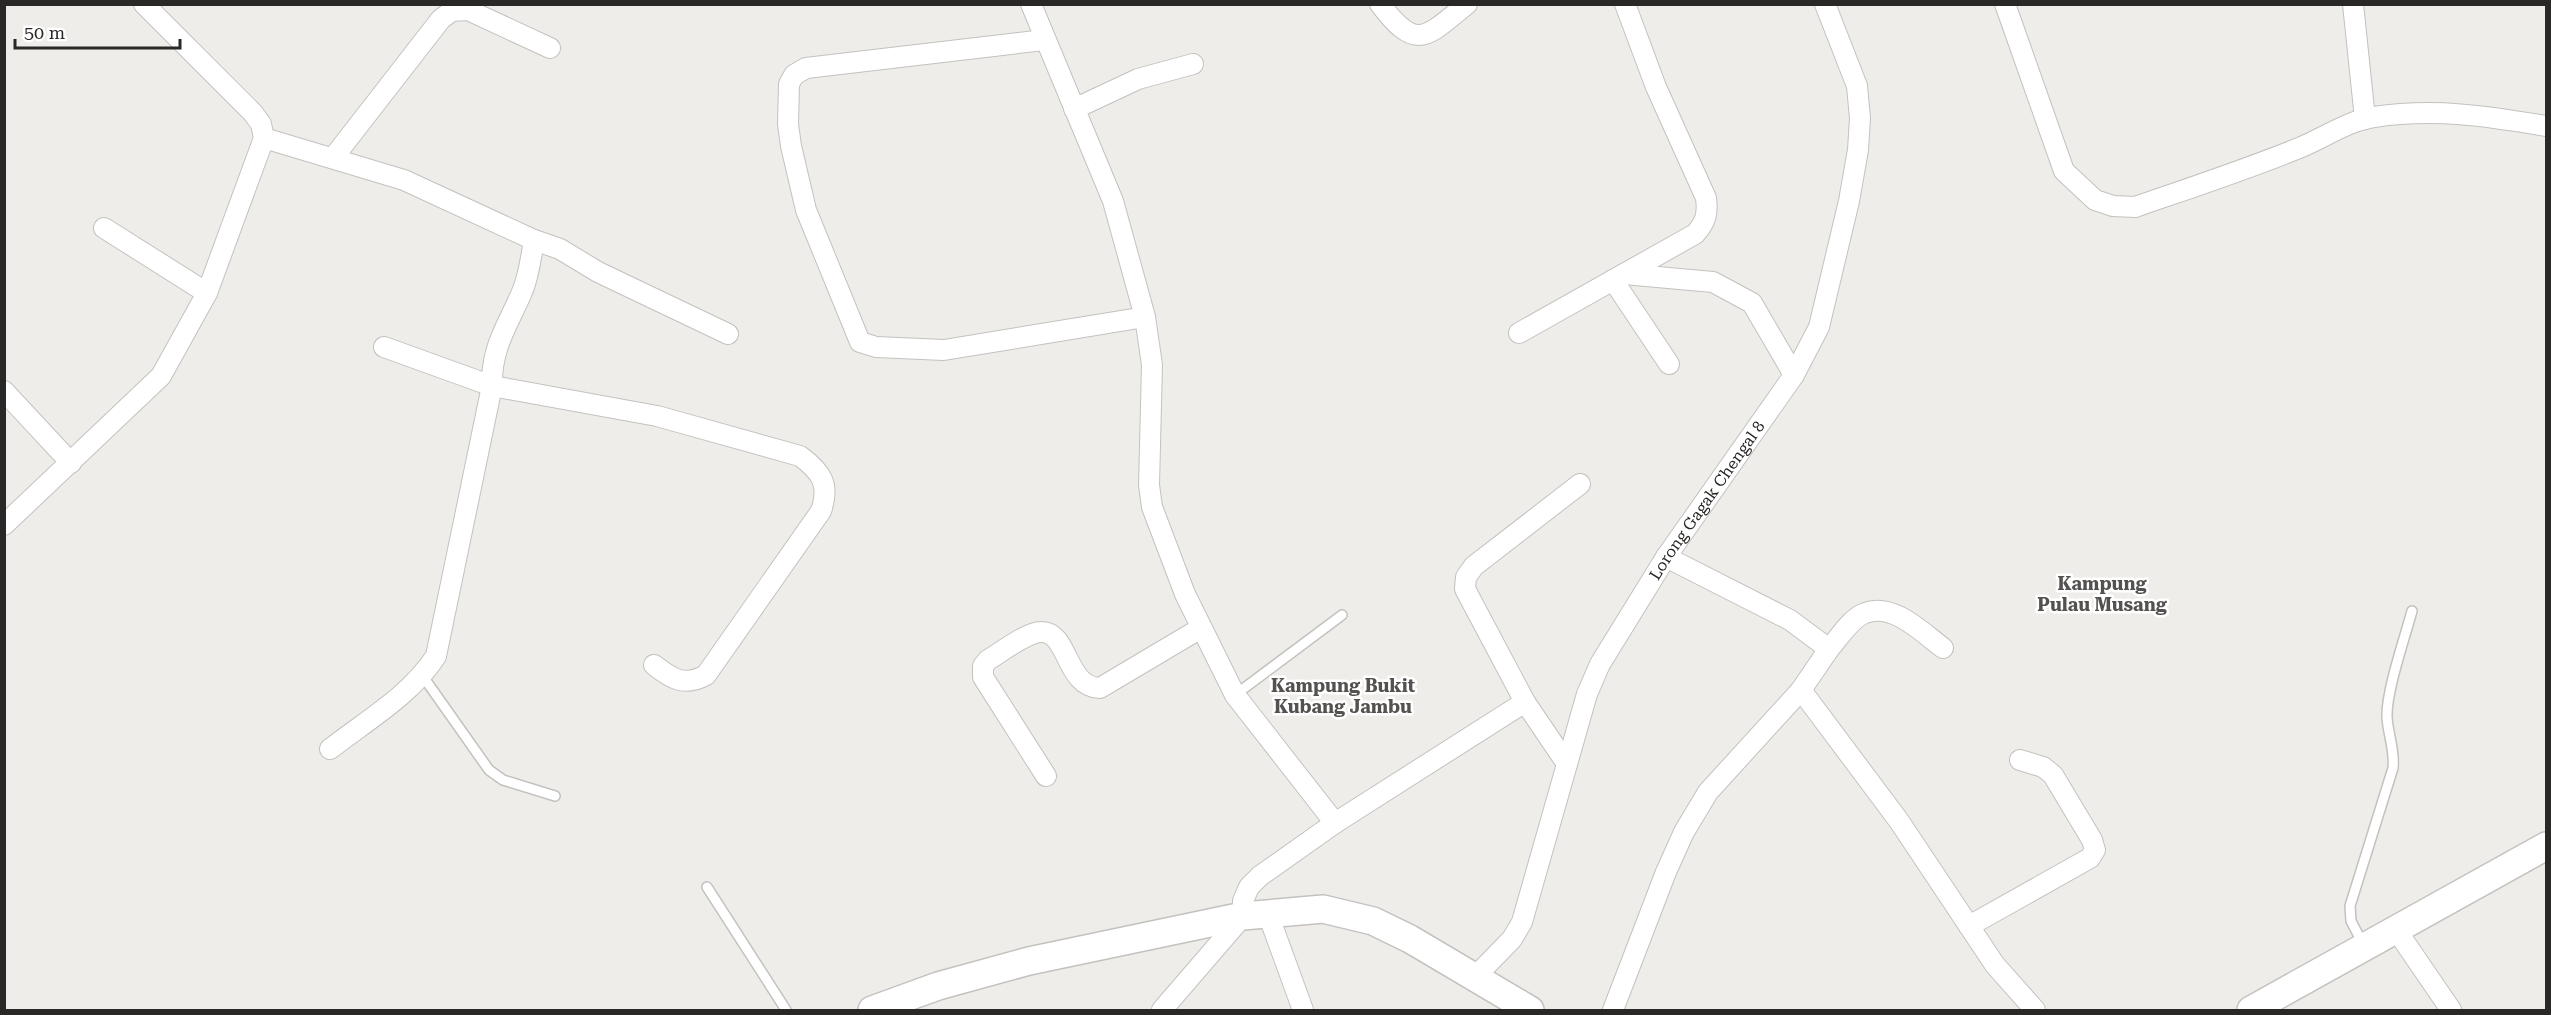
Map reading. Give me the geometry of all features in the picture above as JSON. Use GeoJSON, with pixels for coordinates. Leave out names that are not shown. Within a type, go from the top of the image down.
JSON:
{"type":"FeatureCollection","features":[{"type":"Feature","properties":{"kind":"street"},"geometry":{"type":"LineString","coordinates":[[1031,4],[1044,40],[1113,201],[1145,317],[1152,365],[1149,484],[1152,507],[1185,594],[1235,696],[1335,824]]}},
{"type":"Feature","properties":{"kind":"street"},"geometry":{"type":"LineString","coordinates":[[1380,4],[1396,26],[1410,35],[1426,36],[1467,4]]}},
{"type":"Feature","properties":{"kind":"street"},"geometry":{"type":"LineString","coordinates":[[1519,333],[1695,234],[1704,224],[1707,211],[1706,198],[1656,87],[1625,4]]}},
{"type":"Feature","properties":{"kind":"street","name":"Lorong Gagak Chengal 8"},"geometry":{"type":"LineString","coordinates":[[1475,977],[1512,939],[1522,922],[1587,694],[1600,664],[1666,556],[1794,375],[1810,349],[1819,327],[1848,201],[1858,150],[1860,118],[1857,86],[1825,4]]}},
{"type":"Feature","properties":{"kind":"street"},"geometry":{"type":"LineString","coordinates":[[2005,4],[2055,152],[2064,171],[2095,200],[2113,206],[2136,207],[2284,154],[2365,119],[2449,112],[2547,126]]}},
{"type":"Feature","properties":{"kind":"street"},"geometry":{"type":"LineString","coordinates":[[2353,4],[2365,119]]}},
{"type":"Feature","properties":{"kind":"street"},"geometry":{"type":"LineString","coordinates":[[4,525],[161,376],[207,293],[264,138],[261,124],[253,113],[153,7]]}},
{"type":"Feature","properties":{"kind":"street"},"geometry":{"type":"LineString","coordinates":[[333,158],[441,18],[452,11],[468,10],[550,48]]}},
{"type":"Feature","properties":{"kind":"street"},"geometry":{"type":"LineString","coordinates":[[1044,40],[806,68],[794,75],[789,84],[788,124],[806,210],[860,342],[876,347],[944,350],[1145,317]]}},
{"type":"Feature","properties":{"kind":"street"},"geometry":{"type":"LineString","coordinates":[[1074,109],[1138,79],[1193,64]]}},
{"type":"Feature","properties":{"kind":"street"},"geometry":{"type":"LineString","coordinates":[[264,138],[404,180],[534,240],[560,249],[598,272],[728,334]]}},
{"type":"Feature","properties":{"kind":"street"},"geometry":{"type":"LineString","coordinates":[[104,228],[207,293]]}},
{"type":"Feature","properties":{"kind":"street"},"geometry":{"type":"LineString","coordinates":[[330,749],[422,675],[436,656],[492,386],[492,363],[497,344],[523,291],[534,240]]}},
{"type":"Feature","properties":{"kind":"street"},"geometry":{"type":"LineString","coordinates":[[1619,278],[1669,364]]}},
{"type":"Feature","properties":{"kind":"street"},"geometry":{"type":"LineString","coordinates":[[1619,278],[1713,282],[1752,303],[1794,375]]}},
{"type":"Feature","properties":{"kind":"street"},"geometry":{"type":"LineString","coordinates":[[384,347],[492,386],[657,416],[800,456],[813,466],[823,480],[825,497],[820,511],[706,675],[695,681],[673,680],[654,665]]}},
{"type":"Feature","properties":{"kind":"street"},"geometry":{"type":"LineString","coordinates":[[4,391],[70,463]]}},
{"type":"Feature","properties":{"kind":"street"},"geometry":{"type":"LineString","coordinates":[[1567,764],[1525,702],[1465,589],[1466,577],[1474,566],[1580,484]]}},
{"type":"Feature","properties":{"kind":"street"},"geometry":{"type":"LineString","coordinates":[[1666,556],[1790,620],[1829,649]]}},
{"type":"Feature","properties":{"kind":"street"},"geometry":{"type":"LineString","coordinates":[[1613,1011],[1666,872],[1684,832],[1708,792],[1801,690],[1829,649],[1856,619],[1865,613],[1881,610],[1895,613],[1943,648]]}},
{"type":"Feature","properties":{"kind":"street"},"geometry":{"type":"LineString","coordinates":[[1046,776],[983,676],[984,666],[988,660],[1029,635],[1040,632],[1049,633],[1057,640],[1082,682],[1090,688],[1100,688],[1202,628]]}},
{"type":"Feature","properties":{"kind":"street"},"geometry":{"type":"LineString","coordinates":[[1801,690],[1899,821],[1995,965],[2035,1011]]}},
{"type":"Feature","properties":{"kind":"street"},"geometry":{"type":"LineString","coordinates":[[1303,1011],[1256,915],[1244,901],[1249,887],[1260,876],[1335,824],[1525,702]]}},
{"type":"Feature","properties":{"kind":"street"},"geometry":{"type":"LineString","coordinates":[[1969,926],[2090,858],[2095,850],[2092,840],[2053,775],[2043,767],[2020,760]]}},
{"type":"Feature","properties":{"kind":"street"},"geometry":{"type":"LineString","coordinates":[[2252,1011],[2547,846]]}},
{"type":"Feature","properties":{"kind":"street"},"geometry":{"type":"LineString","coordinates":[[872,1011],[939,986],[1029,961],[1256,915],[1323,909],[1374,921],[1410,939],[1530,1011]]}},
{"type":"Feature","properties":{"kind":"street"},"geometry":{"type":"LineString","coordinates":[[1162,1011],[1256,915]]}},
{"type":"Feature","properties":{"kind":"street"},"geometry":{"type":"LineString","coordinates":[[2397,931],[2451,1011]]}},
{"type":"Feature","properties":{"kind":"lane"},"geometry":{"type":"LineString","coordinates":[[2365,948],[2351,921],[2350,906],[2354,886],[2393,768],[2394,754],[2387,716],[2412,610]]}},
{"type":"Feature","properties":{"kind":"lane"},"geometry":{"type":"LineString","coordinates":[[1235,696],[1342,615]]}},
{"type":"Feature","properties":{"kind":"lane"},"geometry":{"type":"LineString","coordinates":[[422,675],[489,770],[503,780],[555,796]]}},
{"type":"Feature","properties":{"kind":"lane"},"geometry":{"type":"LineString","coordinates":[[707,887],[786,1011]]}},
{"type":"Feature","properties":{"kind":"district","name":"Kampung Pulau Musang"},"geometry":{"type":"Point","coordinates":[2102,593]}},
{"type":"Feature","properties":{"kind":"district","name":"Kampung Bukit Kubang Jambu"},"geometry":{"type":"Point","coordinates":[1343,695]}}]}
